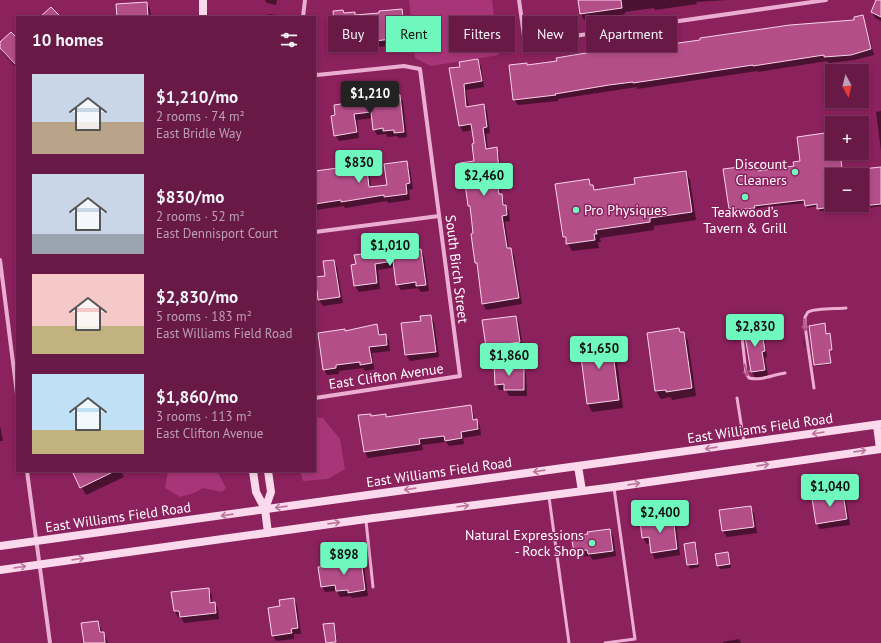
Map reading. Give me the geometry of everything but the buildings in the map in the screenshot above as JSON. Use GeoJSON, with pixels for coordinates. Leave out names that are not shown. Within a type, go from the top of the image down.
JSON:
{"type":"FeatureCollection","features":[{"type":"Feature","properties":{"kind":"main road"},"geometry":{"type":"LineString","coordinates":[[203,0],[203,16]]}},
{"type":"Feature","properties":{"kind":"main road"},"geometry":{"type":"LineString","coordinates":[[0,570],[366,519],[614,487],[880,449],[879,425]]}},
{"type":"Feature","properties":{"kind":"main road","name":"East Williams Field Road"},"geometry":{"type":"LineString","coordinates":[[0,546],[879,425]]}},
{"type":"Feature","properties":{"kind":"main road"},"geometry":{"type":"LineString","coordinates":[[578,466],[582,491]]}},
{"type":"Feature","properties":{"kind":"main road"},"geometry":{"type":"LineString","coordinates":[[253,472],[256,492],[266,509]]}},
{"type":"Feature","properties":{"kind":"main road"},"geometry":{"type":"LineString","coordinates":[[268,472],[271,492],[266,509],[268,533]]}},
{"type":"Feature","properties":{"kind":"street"},"geometry":{"type":"LineString","coordinates":[[303,16],[305,0]]}},
{"type":"Feature","properties":{"kind":"street"},"geometry":{"type":"LineString","coordinates":[[519,0],[525,43],[826,0]]}},
{"type":"Feature","properties":{"kind":"street","name":"South Birch Street"},"geometry":{"type":"LineString","coordinates":[[316,74],[404,66],[420,69],[460,376]]}},
{"type":"Feature","properties":{"kind":"street"},"geometry":{"type":"LineString","coordinates":[[316,232],[439,216]]}},
{"type":"Feature","properties":{"kind":"street"},"geometry":{"type":"LineString","coordinates":[[0,260],[16,386]]}},
{"type":"Feature","properties":{"kind":"street"},"geometry":{"type":"LineString","coordinates":[[0,304],[5,304]]}},
{"type":"Feature","properties":{"kind":"street","name":"East Clifton Avenue"},"geometry":{"type":"LineString","coordinates":[[316,398],[460,376]]}},
{"type":"Feature","properties":{"kind":"street"},"geometry":{"type":"LineString","coordinates":[[27,472],[50,643]]}},
{"type":"Feature","properties":{"kind":"lane"},"geometry":{"type":"LineString","coordinates":[[814,388],[805,326],[808,312],[818,309],[824,310],[846,308]]}},
{"type":"Feature","properties":{"kind":"lane"},"geometry":{"type":"LineString","coordinates":[[777,320],[747,323],[740,328],[746,373],[749,378],[756,380],[769,375],[784,373]]}},
{"type":"Feature","properties":{"kind":"lane"},"geometry":{"type":"LineString","coordinates":[[737,398],[744,443]]}},
{"type":"Feature","properties":{"kind":"lane"},"geometry":{"type":"LineString","coordinates":[[605,643],[635,639],[614,487]]}},
{"type":"Feature","properties":{"kind":"lane"},"geometry":{"type":"LineString","coordinates":[[549,495],[569,643]]}},
{"type":"Feature","properties":{"kind":"lane"},"geometry":{"type":"LineString","coordinates":[[366,519],[374,587]]}},
{"type":"Feature","properties":{"kind":"shaded area"},"geometry":{"type":"Polygon","coordinates":[[[409,0],[492,0],[494,16],[449,16],[449,52],[499,52],[499,55],[431,66],[415,58],[414,52],[441,52],[441,16],[411,16],[409,0]]]}},
{"type":"Feature","properties":{"kind":"shaded area"},"geometry":{"type":"Polygon","coordinates":[[[316,417],[323,418],[340,439],[345,469],[328,479],[303,481],[300,472],[316,472],[316,417]]]}},
{"type":"Feature","properties":{"kind":"shaded area"},"geometry":{"type":"Polygon","coordinates":[[[168,472],[218,472],[226,488],[222,492],[203,488],[194,493],[180,497],[165,488],[168,472]]]}},
{"type":"Feature","properties":{"kind":"place","name":"Discount Cleaners"},"geometry":{"type":"Point","coordinates":[795,172]}},
{"type":"Feature","properties":{"kind":"place","name":"Teakwood’s Tavern & Grill"},"geometry":{"type":"Point","coordinates":[745,197]}},
{"type":"Feature","properties":{"kind":"place","name":"Pro Physiques"},"geometry":{"type":"Point","coordinates":[576,210]}},
{"type":"Feature","properties":{"kind":"place","name":"Natural Expressions - Rock Shop"},"geometry":{"type":"Point","coordinates":[592,543]}}]}
